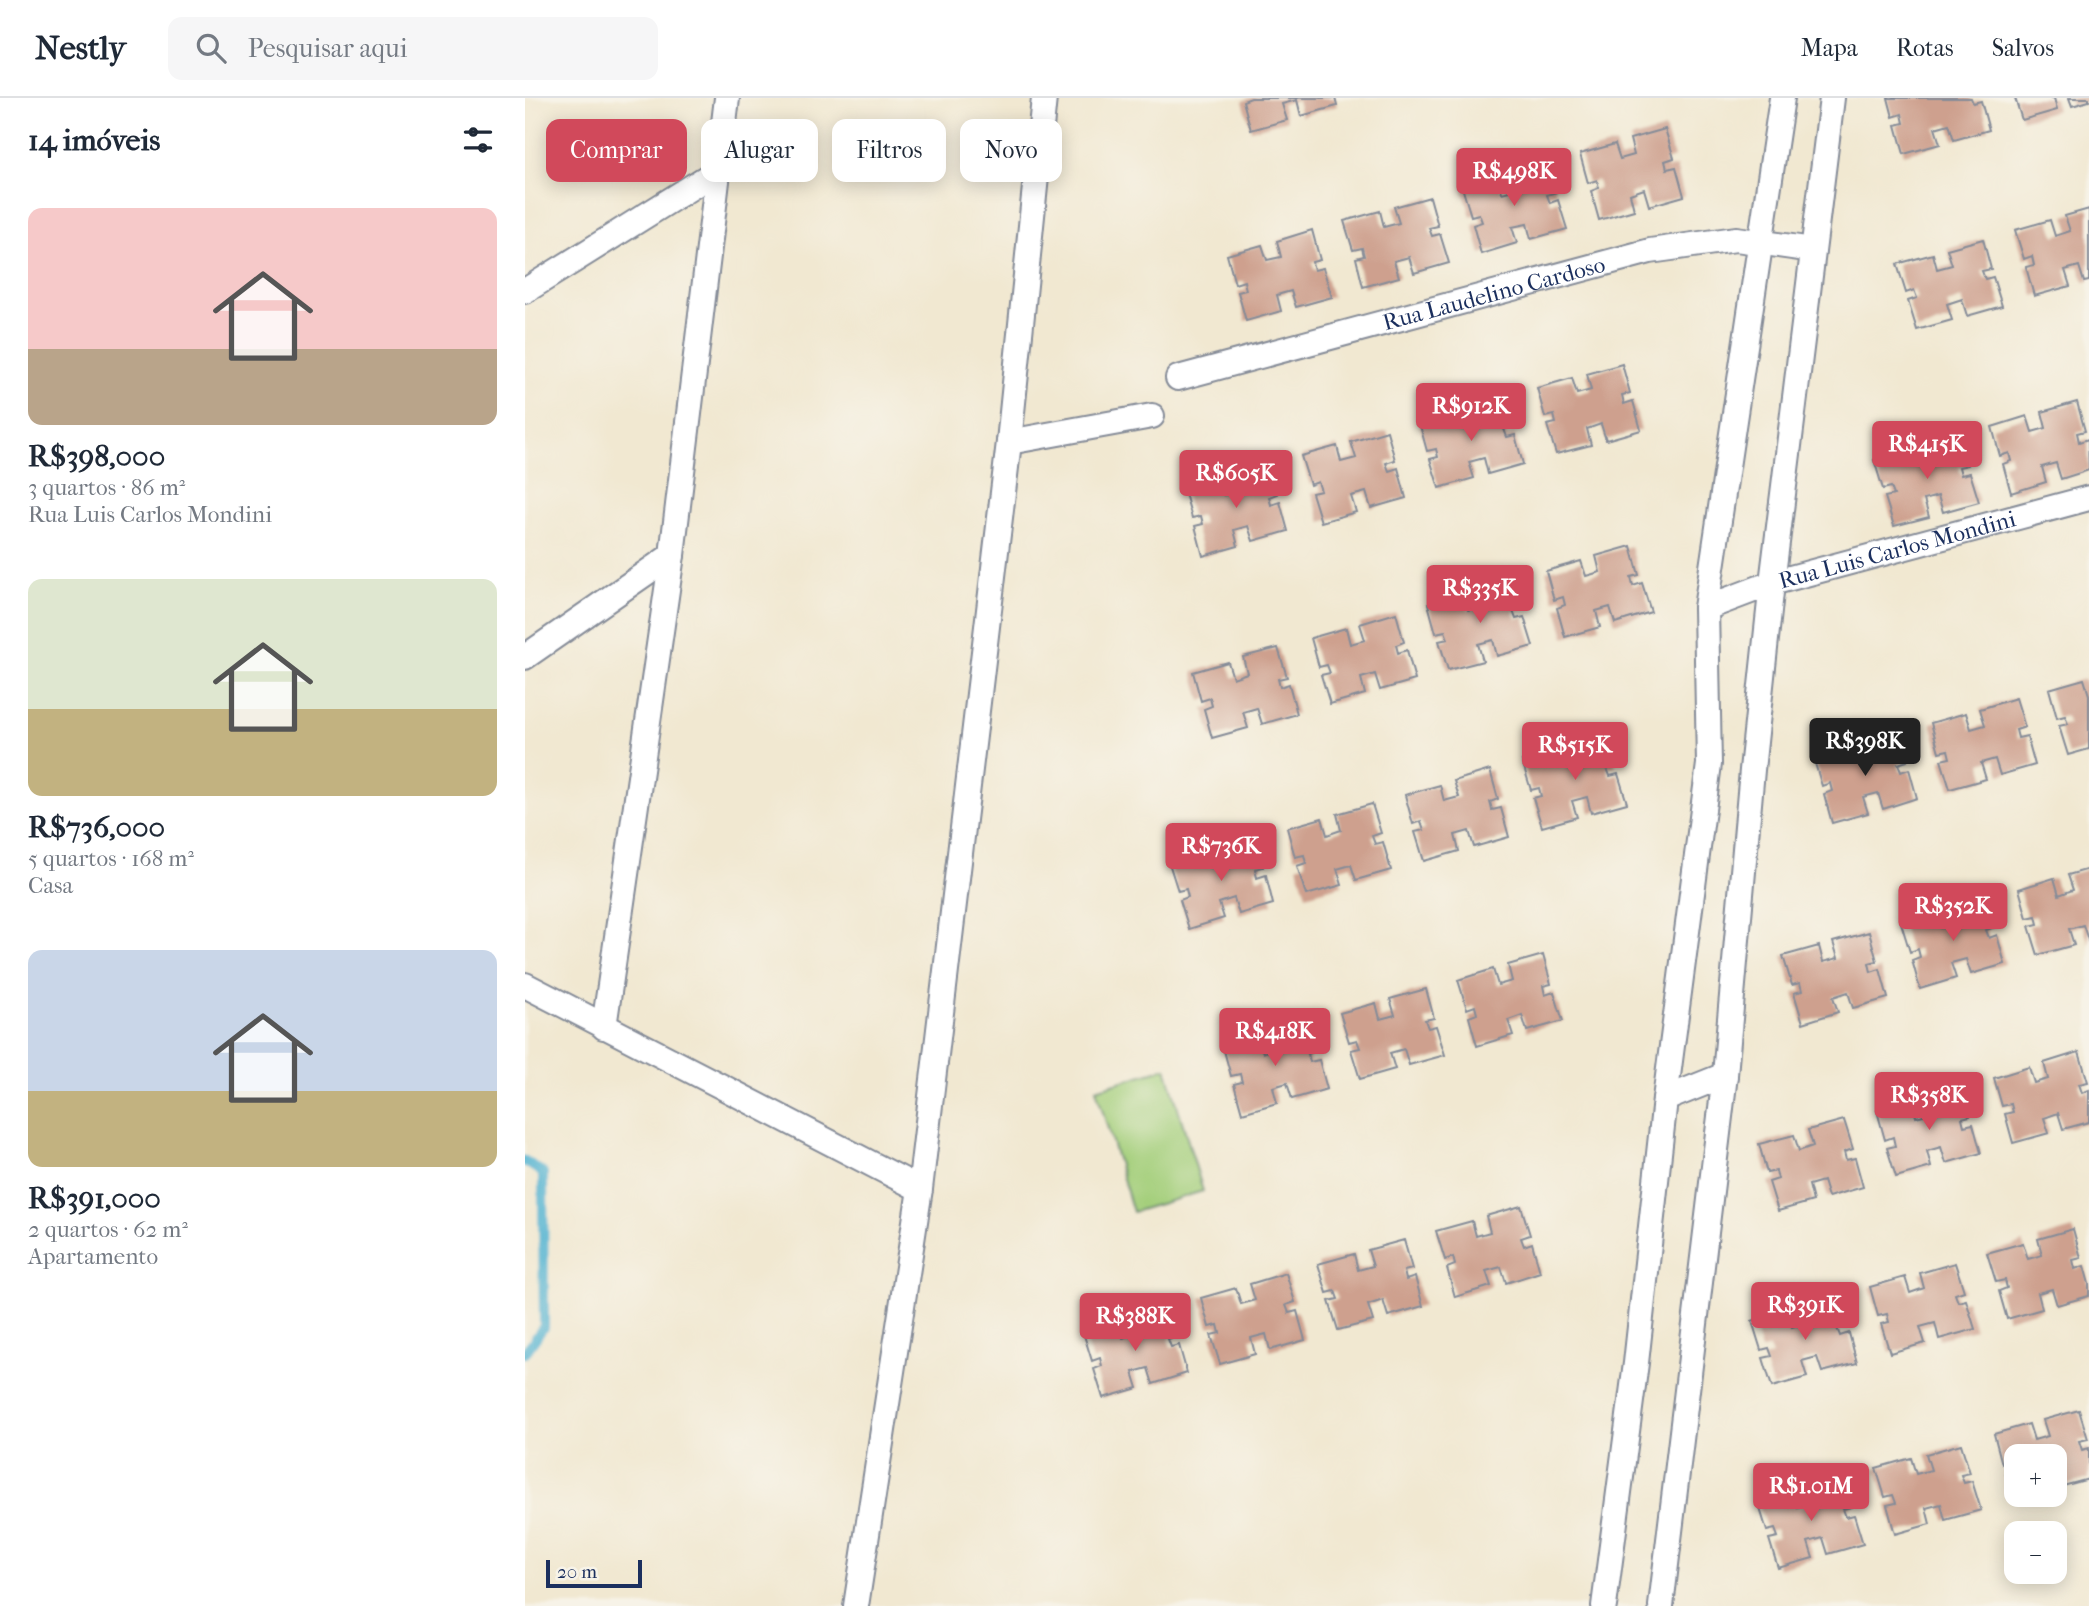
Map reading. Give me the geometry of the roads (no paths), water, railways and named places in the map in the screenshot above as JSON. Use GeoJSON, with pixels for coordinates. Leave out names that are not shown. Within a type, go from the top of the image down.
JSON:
{"type":"FeatureCollection","features":[{"type":"Feature","properties":{"kind":"street"},"geometry":{"type":"LineString","coordinates":[[724,119],[727,98]]}},
{"type":"Feature","properties":{"kind":"street"},"geometry":{"type":"LineString","coordinates":[[856,1606],[919,1189],[1009,442],[1044,98]]}},
{"type":"Feature","properties":{"kind":"street"},"geometry":{"type":"LineString","coordinates":[[1604,1606],[1636,1363],[1665,1099],[1709,764],[1706,608],[1782,98]]}},
{"type":"Feature","properties":{"kind":"street"},"geometry":{"type":"LineString","coordinates":[[1661,1606],[1725,1075],[1752,770],[1772,583],[1832,98]]}},
{"type":"Feature","properties":{"kind":"street"},"geometry":{"type":"LineString","coordinates":[[525,291],[701,181]]}},
{"type":"Feature","properties":{"kind":"street"},"geometry":{"type":"LineString","coordinates":[[604,1027],[671,555],[716,182]]}},
{"type":"Feature","properties":{"kind":"street","name":"Rua Laudelino Cardoso"},"geometry":{"type":"LineString","coordinates":[[1178,378],[1650,251],[1736,239],[1813,250]]}},
{"type":"Feature","properties":{"kind":"street"},"geometry":{"type":"LineString","coordinates":[[1009,442],[1152,416]]}},
{"type":"Feature","properties":{"kind":"street","name":"Rua Luis Carlos Mondini"},"geometry":{"type":"LineString","coordinates":[[1706,608],[1772,583],[2089,498]]}},
{"type":"Feature","properties":{"kind":"street"},"geometry":{"type":"LineString","coordinates":[[525,657],[671,555]]}},
{"type":"Feature","properties":{"kind":"street"},"geometry":{"type":"LineString","coordinates":[[525,985],[919,1189]]}},
{"type":"Feature","properties":{"kind":"street"},"geometry":{"type":"LineString","coordinates":[[1665,1099],[1725,1075]]}},
{"type":"Feature","properties":{"kind":"waterway"},"geometry":{"type":"LineString","coordinates":[[525,1161],[543,1173],[544,1326],[525,1353]]}}]}
